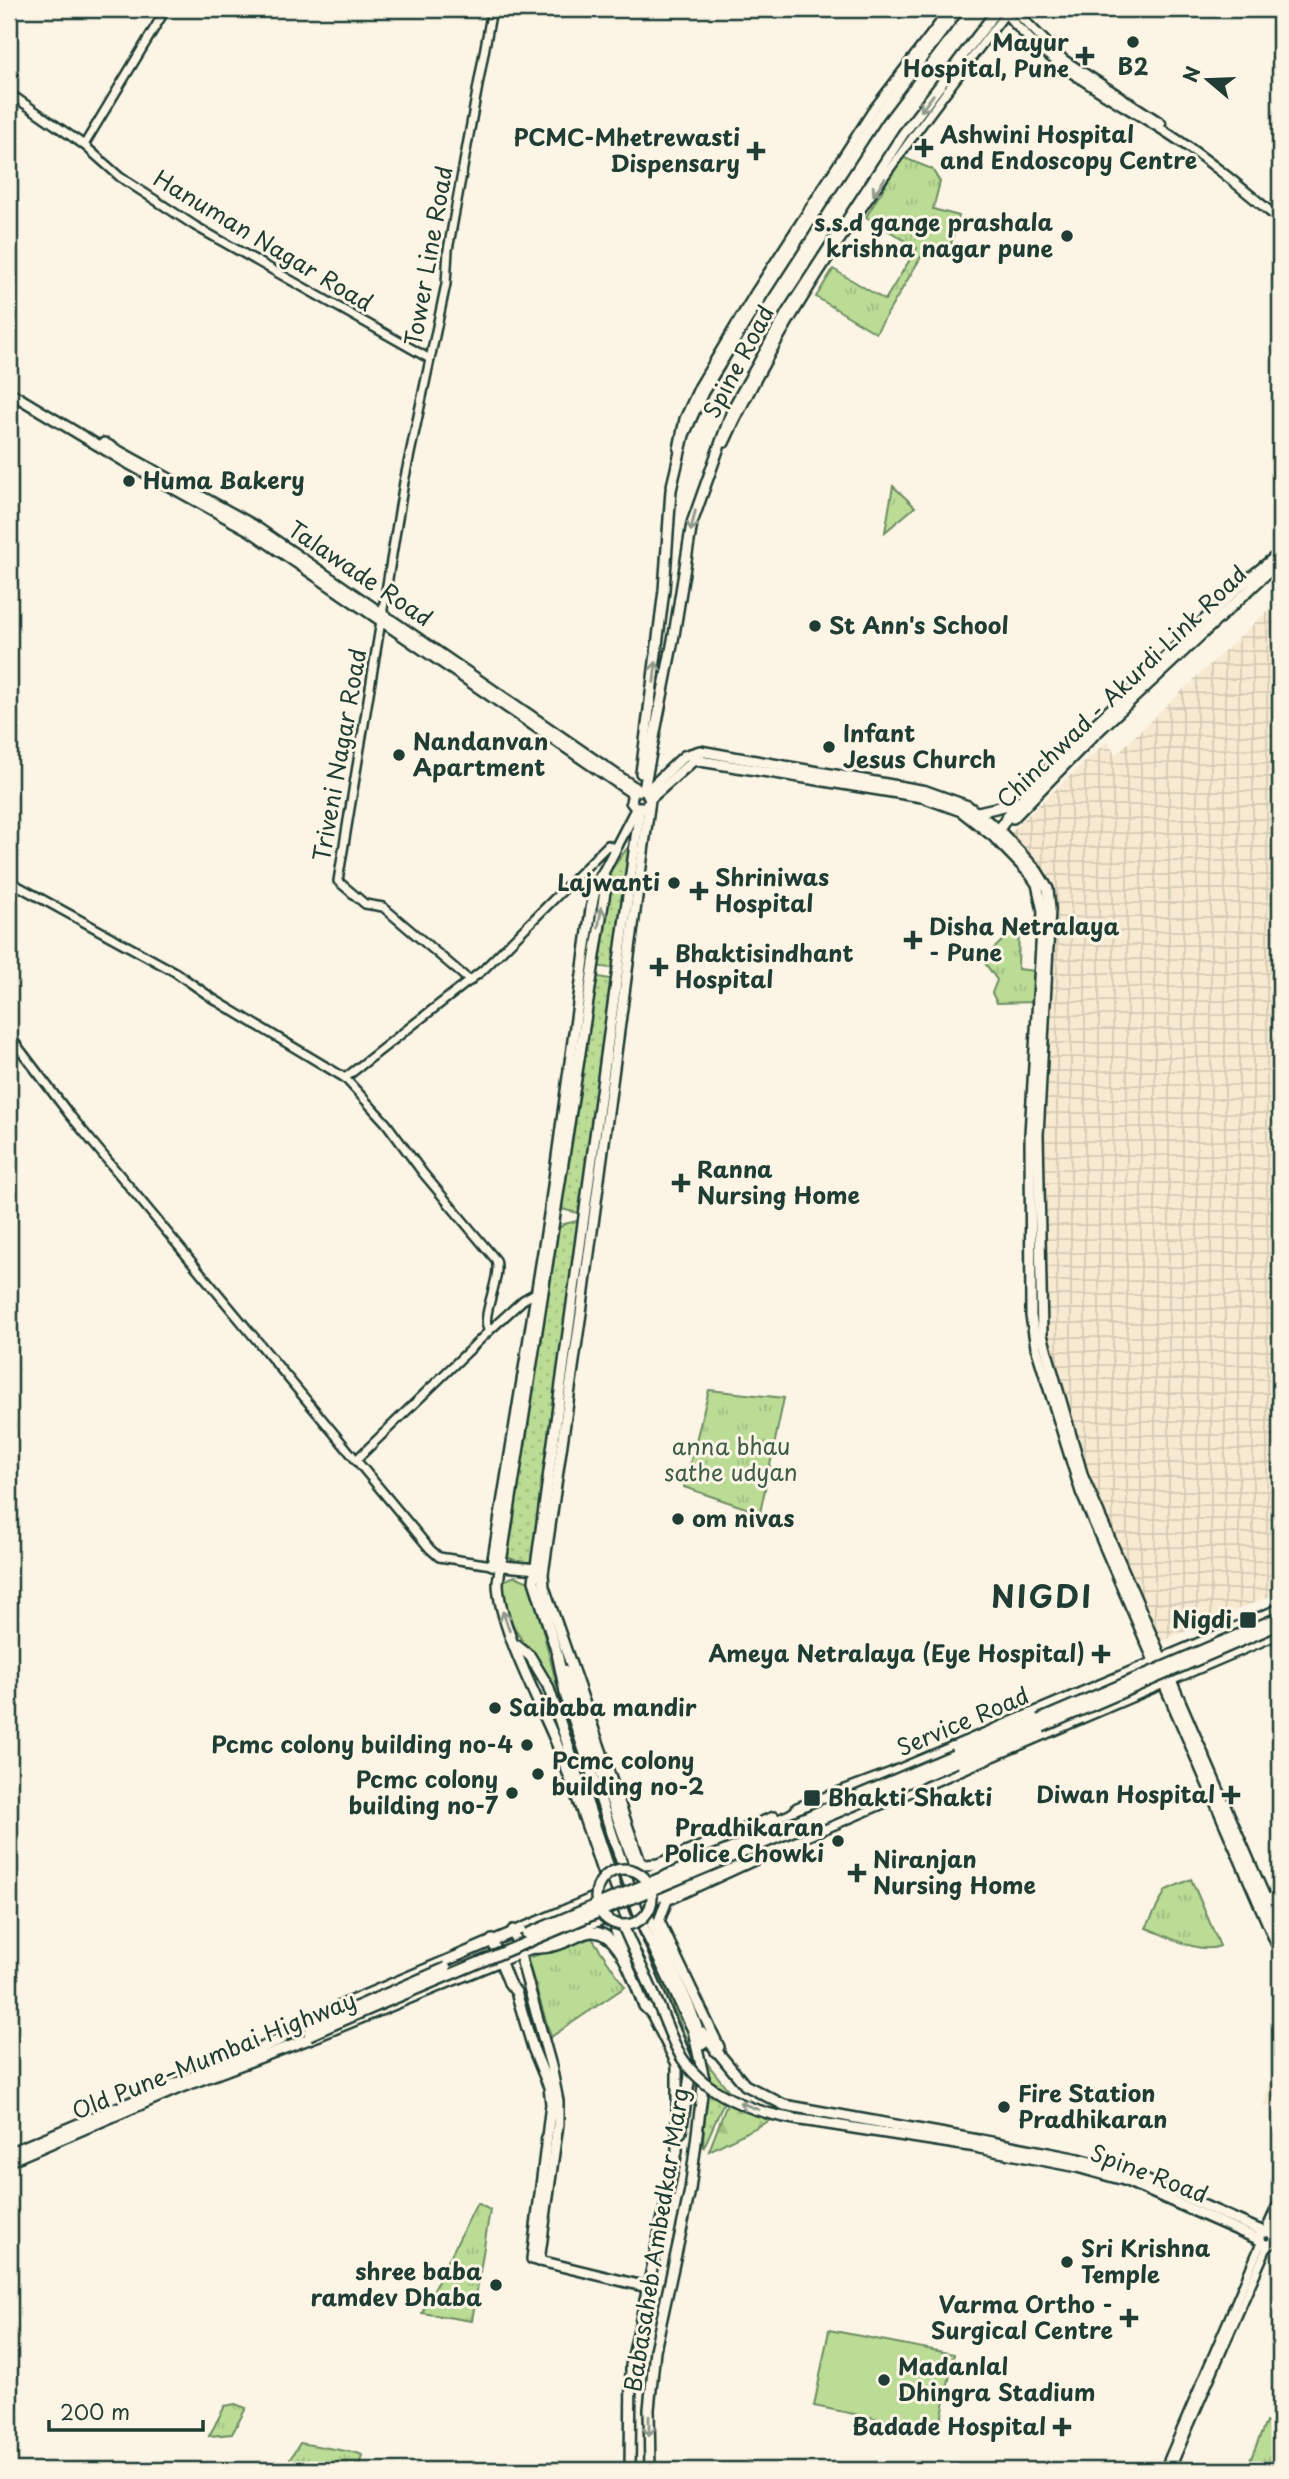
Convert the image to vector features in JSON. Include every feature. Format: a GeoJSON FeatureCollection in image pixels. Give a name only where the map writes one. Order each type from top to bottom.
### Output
{"type":"FeatureCollection","features":[{"type":"Feature","properties":{"kind":"main road","name":"Spine Road"},"geometry":{"type":"LineString","coordinates":[[539,1570],[582,1313],[647,759],[671,490],[678,454],[704,391],[761,297],[878,116],[959,9]]}},
{"type":"Feature","properties":{"kind":"main road","name":"Spine Road"},"geometry":{"type":"LineString","coordinates":[[647,759],[674,635],[692,523],[733,408],[788,311],[903,134],[1005,10]]}},
{"type":"Feature","properties":{"kind":"main road"},"geometry":{"type":"LineString","coordinates":[[1005,10],[1064,60],[1199,149],[1280,213]]}},
{"type":"Feature","properties":{"kind":"main road"},"geometry":{"type":"LineString","coordinates":[[1005,10],[1060,66],[1185,145],[1280,220]]}},
{"type":"Feature","properties":{"kind":"main road","name":"Talawade Road"},"geometry":{"type":"LineString","coordinates":[[9,392],[248,526],[643,793]]}},
{"type":"Feature","properties":{"kind":"main road","name":"Chinchwad - Akurdi Link Road"},"geometry":{"type":"LineString","coordinates":[[998,832],[1018,802],[1071,747],[1240,586],[1280,553]]}},
{"type":"Feature","properties":{"kind":"main road","name":"Chinchwad - Akurdi Link Road"},"geometry":{"type":"LineString","coordinates":[[998,832],[1092,737],[1280,561]]}},
{"type":"Feature","properties":{"kind":"main road"},"geometry":{"type":"LineString","coordinates":[[811,1834],[796,1837],[652,1900],[647,1913],[632,1924],[619,1925],[605,1918],[596,1897],[604,1877],[582,1810],[515,1644],[498,1593],[497,1565],[597,881],[633,819],[643,793],[684,755],[709,751],[926,791],[978,812],[1037,871],[1048,889],[1048,960],[1038,1135],[1042,1335],[1081,1471],[1157,1662],[1262,1900],[1280,1952]]}},
{"type":"Feature","properties":{"kind":"main road"},"geometry":{"type":"LineString","coordinates":[[638,808],[631,802],[643,793],[689,763],[708,761],[922,797],[961,811],[998,832]]}},
{"type":"Feature","properties":{"kind":"main road"},"geometry":{"type":"LineString","coordinates":[[978,812],[1018,802]]}},
{"type":"Feature","properties":{"kind":"main road"},"geometry":{"type":"LineString","coordinates":[[638,808],[585,1228],[535,1589],[640,1875],[652,1900]]}},
{"type":"Feature","properties":{"kind":"main road"},"geometry":{"type":"LineString","coordinates":[[497,1565],[547,1277],[591,968],[606,884],[603,873]]}},
{"type":"Feature","properties":{"kind":"main road"},"geometry":{"type":"LineString","coordinates":[[497,1565],[539,1570]]}},
{"type":"Feature","properties":{"kind":"main road","name":"Service Road"},"geometry":{"type":"LineString","coordinates":[[539,1570],[635,1851],[640,1862],[645,1865],[658,1864],[803,1805],[956,1758],[1157,1662],[1280,1609]]}},
{"type":"Feature","properties":{"kind":"main road"},"geometry":{"type":"LineString","coordinates":[[1041,1723],[1280,1617]]}},
{"type":"Feature","properties":{"kind":"main road"},"geometry":{"type":"LineString","coordinates":[[277,2045],[482,1958],[668,1884],[956,1758],[1280,1623]]}},
{"type":"Feature","properties":{"kind":"main road"},"geometry":{"type":"LineString","coordinates":[[956,1758],[1166,1682],[1280,1633]]}},
{"type":"Feature","properties":{"kind":"main road"},"geometry":{"type":"LineString","coordinates":[[515,1644],[534,1662],[548,1686],[623,1909],[687,2057],[690,2076],[677,2151]]}},
{"type":"Feature","properties":{"kind":"main road"},"geometry":{"type":"LineString","coordinates":[[558,1653],[566,1697],[643,1926],[693,2030],[704,2079]]}},
{"type":"Feature","properties":{"kind":"main road"},"geometry":{"type":"LineString","coordinates":[[718,2049],[659,1921],[667,1900],[811,1834],[956,1758],[984,1747]]}},
{"type":"Feature","properties":{"kind":"main road"},"geometry":{"type":"LineString","coordinates":[[604,1877],[620,1870],[640,1875],[790,1815],[803,1805]]}},
{"type":"Feature","properties":{"kind":"main road"},"geometry":{"type":"LineString","coordinates":[[277,2045],[297,2026],[513,1930],[596,1897]]}},
{"type":"Feature","properties":{"kind":"main road"},"geometry":{"type":"LineString","coordinates":[[1262,1900],[1280,1932]]}},
{"type":"Feature","properties":{"kind":"main road"},"geometry":{"type":"LineString","coordinates":[[647,1913],[699,2030],[752,2091],[795,2109],[978,2144]]}},
{"type":"Feature","properties":{"kind":"main road"},"geometry":{"type":"LineString","coordinates":[[527,1950],[605,1918]]}},
{"type":"Feature","properties":{"kind":"main road"},"geometry":{"type":"LineString","coordinates":[[619,1925],[616,1931],[653,2015]]}},
{"type":"Feature","properties":{"kind":"main road"},"geometry":{"type":"LineString","coordinates":[[619,1925],[673,2040],[692,2070],[719,2092],[751,2108],[790,2119],[1079,2159],[1127,2172],[1268,2239],[1280,2249]]}},
{"type":"Feature","properties":{"kind":"main road"},"geometry":{"type":"LineString","coordinates":[[513,1930],[527,1950],[530,1995],[551,2066],[558,2101],[556,2138],[536,2260]]}},
{"type":"Feature","properties":{"kind":"main road"},"geometry":{"type":"LineString","coordinates":[[527,1950],[546,1950],[591,1932],[604,1935],[617,1947],[644,2006],[653,2015]]}},
{"type":"Feature","properties":{"kind":"main road"},"geometry":{"type":"LineString","coordinates":[[492,1940],[518,1998],[549,2087],[551,2104],[536,2260]]}},
{"type":"Feature","properties":{"kind":"main road","name":"Old Pune–Mumbai Highway"},"geometry":{"type":"LineString","coordinates":[[9,2153],[277,2045],[317,2036],[527,1950]]}},
{"type":"Feature","properties":{"kind":"main road"},"geometry":{"type":"LineString","coordinates":[[477,1969],[492,1969],[509,1983]]}},
{"type":"Feature","properties":{"kind":"main road"},"geometry":{"type":"LineString","coordinates":[[518,1998],[530,1995]]}},
{"type":"Feature","properties":{"kind":"main road","name":"Babasaheb Ambedkar Marg"},"geometry":{"type":"LineString","coordinates":[[630,2470],[629,2383],[677,2151],[677,2064],[653,2015]]}},
{"type":"Feature","properties":{"kind":"main road","name":"Babasaheb Ambedkar Marg"},"geometry":{"type":"LineString","coordinates":[[650,2470],[649,2409],[654,2350],[690,2190],[704,2079],[706,2059],[699,2030]]}},
{"type":"Feature","properties":{"kind":"main road","name":"Old Pune–Mumbai Highway"},"geometry":{"type":"LineString","coordinates":[[9,2161],[277,2045]]}},
{"type":"Feature","properties":{"kind":"main road"},"geometry":{"type":"LineString","coordinates":[[1268,2239],[1280,2201]]}},
{"type":"Feature","properties":{"kind":"main road"},"geometry":{"type":"LineString","coordinates":[[1268,2239],[1280,2221]]}},
{"type":"Feature","properties":{"kind":"main road"},"geometry":{"type":"LineString","coordinates":[[536,2260],[647,2287]]}},
{"type":"Feature","properties":{"kind":"street"},"geometry":{"type":"LineString","coordinates":[[84,145],[166,9]]}},
{"type":"Feature","properties":{"kind":"street","name":"Tower Line Road"},"geometry":{"type":"LineString","coordinates":[[401,510],[446,284],[449,250],[492,9]]}},
{"type":"Feature","properties":{"kind":"street","name":"Spine Road"},"geometry":{"type":"LineString","coordinates":[[678,454],[678,436],[692,401],[754,294],[872,111],[950,9]]}},
{"type":"Feature","properties":{"kind":"street","name":"Spine Road"},"geometry":{"type":"LineString","coordinates":[[714,456],[720,453],[747,393],[794,314],[911,140],[1005,10]]}},
{"type":"Feature","properties":{"kind":"street","name":"Hanuman Nagar Road"},"geometry":{"type":"LineString","coordinates":[[9,93],[84,145],[120,177],[195,226],[430,359]]}},
{"type":"Feature","properties":{"kind":"street","name":"Triveni Nagar Road"},"geometry":{"type":"LineString","coordinates":[[401,510],[338,881],[365,904],[383,907],[470,981]]}},
{"type":"Feature","properties":{"kind":"street"},"geometry":{"type":"LineString","coordinates":[[345,1078],[430,1009],[470,981],[607,845],[614,849]]}},
{"type":"Feature","properties":{"kind":"street"},"geometry":{"type":"LineString","coordinates":[[9,881],[175,972],[215,1000],[345,1078],[386,1123],[496,1260],[494,1292],[486,1322],[489,1331]]}},
{"type":"Feature","properties":{"kind":"street"},"geometry":{"type":"LineString","coordinates":[[9,1035],[172,1238],[435,1554],[447,1559],[497,1565]]}},
{"type":"Feature","properties":{"kind":"street"},"geometry":{"type":"LineString","coordinates":[[356,1460],[489,1331],[523,1300],[537,1292]]}},
{"type":"Feature","properties":{"kind":"street"},"geometry":{"type":"LineString","coordinates":[[1262,1900],[1280,1894]]}},
{"type":"Feature","properties":{"kind":"street"},"geometry":{"type":"LineString","coordinates":[[1164,2470],[1268,2239]]}},
{"type":"Feature","properties":{"kind":"street"},"geometry":{"type":"LineString","coordinates":[[1170,2470],[1268,2239]]}},
{"type":"Feature","properties":{"kind":"shaded area"},"geometry":{"type":"Polygon","coordinates":[[[1280,599],[1280,1592],[1160,1642],[1078,1452],[1046,1327],[1044,1149],[1052,902],[1005,837],[1108,740],[1115,755],[1190,683],[1198,693],[1191,682],[1280,599]]]}},
{"type":"Feature","properties":{"kind":"shaded area"},"geometry":{"type":"Polygon","coordinates":[[[1280,2060],[1280,2104],[1263,2107],[1272,2075],[1272,2061],[1280,2060]]]}},
{"type":"Feature","properties":{"kind":"green space"},"geometry":{"type":"Polygon","coordinates":[[[902,157],[932,169],[940,182],[933,209],[959,216],[947,258],[924,252],[876,333],[816,297],[833,269],[885,300],[917,248],[866,217],[902,157]]]}},
{"type":"Feature","properties":{"kind":"green space"},"geometry":{"type":"Polygon","coordinates":[[[893,486],[915,507],[885,532],[893,486]]]}},
{"type":"Feature","properties":{"kind":"green space"},"geometry":{"type":"Polygon","coordinates":[[[635,838],[617,969],[594,966],[608,874],[635,838]]]}},
{"type":"Feature","properties":{"kind":"green space"},"geometry":{"type":"Polygon","coordinates":[[[1019,925],[1018,969],[1035,971],[1033,1002],[997,1003],[992,993],[997,980],[985,963],[989,953],[1019,925]]]}},
{"type":"Feature","properties":{"kind":"green space"},"geometry":{"type":"Polygon","coordinates":[[[594,976],[615,980],[585,1206],[578,1213],[561,1209],[594,976]]]}},
{"type":"Feature","properties":{"kind":"green space"},"geometry":{"type":"Polygon","coordinates":[[[577,1221],[583,1223],[533,1562],[522,1563],[507,1557],[508,1546],[556,1231],[564,1224],[577,1221]]]}},
{"type":"Feature","properties":{"kind":"green space","name":"anna bhau sathe udyan"},"geometry":{"type":"Polygon","coordinates":[[[709,1390],[784,1398],[760,1513],[684,1487],[709,1390]]]}},
{"type":"Feature","properties":{"kind":"green space"},"geometry":{"type":"Polygon","coordinates":[[[515,1576],[531,1583],[557,1686],[591,1778],[625,1887],[697,2065],[685,2052],[628,1916],[536,1662],[508,1614],[501,1582],[515,1576]]]}},
{"type":"Feature","properties":{"kind":"green space"},"geometry":{"type":"Polygon","coordinates":[[[1191,1879],[1220,1946],[1193,1946],[1146,1928],[1166,1890],[1191,1879]]]}},
{"type":"Feature","properties":{"kind":"green space"},"geometry":{"type":"Polygon","coordinates":[[[592,1938],[625,1987],[551,2037],[527,1958],[592,1938]]]}},
{"type":"Feature","properties":{"kind":"green space"},"geometry":{"type":"Polygon","coordinates":[[[707,2063],[729,2091],[704,2147],[703,2146],[707,2063]]]}},
{"type":"Feature","properties":{"kind":"green space"},"geometry":{"type":"Polygon","coordinates":[[[728,2101],[775,2118],[709,2151],[728,2101]]]}},
{"type":"Feature","properties":{"kind":"green space"},"geometry":{"type":"Polygon","coordinates":[[[477,2203],[490,2210],[472,2321],[422,2313],[477,2203]]]}},
{"type":"Feature","properties":{"kind":"green space","name":"Madanlal Dhingra Stadium"},"geometry":{"type":"Polygon","coordinates":[[[829,2330],[954,2354],[939,2431],[814,2406],[829,2330]]]}},
{"type":"Feature","properties":{"kind":"green space"},"geometry":{"type":"Polygon","coordinates":[[[235,2404],[246,2408],[232,2434],[209,2436],[225,2406],[235,2404]]]}},
{"type":"Feature","properties":{"kind":"green space"},"geometry":{"type":"Polygon","coordinates":[[[1266,2422],[1280,2428],[1280,2470],[1268,2470],[1249,2463],[1266,2422]]]}},
{"type":"Feature","properties":{"kind":"green space"},"geometry":{"type":"Polygon","coordinates":[[[300,2443],[362,2455],[358,2470],[283,2470],[300,2443]]]}},
{"type":"Feature","properties":{"kind":"place","name":"B2"},"geometry":{"type":"Point","coordinates":[1133,42]}},
{"type":"Feature","properties":{"kind":"place","name":"Mayur Hospital, Pune"},"geometry":{"type":"Point","coordinates":[1085,56]}},
{"type":"Feature","properties":{"kind":"place","name":"Ashwini Hospital and Endoscopy Centre"},"geometry":{"type":"Point","coordinates":[924,148]}},
{"type":"Feature","properties":{"kind":"place","name":"PCMC-Mhetrewasti Dispensary"},"geometry":{"type":"Point","coordinates":[756,151]}},
{"type":"Feature","properties":{"kind":"place","name":"s.s.d gange prashala krishna nagar pune"},"geometry":{"type":"Point","coordinates":[1067,236]}},
{"type":"Feature","properties":{"kind":"place","name":"Huma Bakery"},"geometry":{"type":"Point","coordinates":[129,481]}},
{"type":"Feature","properties":{"kind":"place","name":"St Ann's School"},"geometry":{"type":"Point","coordinates":[815,626]}},
{"type":"Feature","properties":{"kind":"place","name":"Infant Jesus Church"},"geometry":{"type":"Point","coordinates":[829,747]}},
{"type":"Feature","properties":{"kind":"place","name":"Nandanvan Apartment"},"geometry":{"type":"Point","coordinates":[399,755]}},
{"type":"Feature","properties":{"kind":"place","name":"Lajwanti"},"geometry":{"type":"Point","coordinates":[674,883]}},
{"type":"Feature","properties":{"kind":"place","name":"Shriniwas Hospital"},"geometry":{"type":"Point","coordinates":[699,891]}},
{"type":"Feature","properties":{"kind":"place","name":"Disha Netralaya - Pune"},"geometry":{"type":"Point","coordinates":[913,940]}},
{"type":"Feature","properties":{"kind":"place","name":"Bhaktisindhant Hospital"},"geometry":{"type":"Point","coordinates":[659,967]}},
{"type":"Feature","properties":{"kind":"place","name":"Ranna Nursing Home"},"geometry":{"type":"Point","coordinates":[681,1183]}},
{"type":"Feature","properties":{"kind":"place","name":"om nivas"},"geometry":{"type":"Point","coordinates":[678,1519]}},
{"type":"Feature","properties":{"kind":"place","name":"Nigdi"},"geometry":{"type":"Point","coordinates":[1248,1620]}},
{"type":"Feature","properties":{"kind":"place","name":"Ameya Netralaya (Eye Hospital)"},"geometry":{"type":"Point","coordinates":[1101,1654]}},
{"type":"Feature","properties":{"kind":"place","name":"Saibaba mandir"},"geometry":{"type":"Point","coordinates":[495,1708]}},
{"type":"Feature","properties":{"kind":"place","name":"Pcmc colony building no-4"},"geometry":{"type":"Point","coordinates":[527,1745]}},
{"type":"Feature","properties":{"kind":"place","name":"Pcmc colony building no-2"},"geometry":{"type":"Point","coordinates":[538,1774]}},
{"type":"Feature","properties":{"kind":"place","name":"Pcmc colony building no-7"},"geometry":{"type":"Point","coordinates":[512,1793]}},
{"type":"Feature","properties":{"kind":"place","name":"Diwan Hospital"},"geometry":{"type":"Point","coordinates":[1231,1795]}},
{"type":"Feature","properties":{"kind":"place","name":"Bhakti Shakti"},"geometry":{"type":"Point","coordinates":[812,1798]}},
{"type":"Feature","properties":{"kind":"place","name":"Pradhikaran Police Chowki"},"geometry":{"type":"Point","coordinates":[838,1841]}},
{"type":"Feature","properties":{"kind":"place","name":"Niranjan Nursing Home"},"geometry":{"type":"Point","coordinates":[857,1873]}},
{"type":"Feature","properties":{"kind":"place","name":"Fire Station Pradhikaran"},"geometry":{"type":"Point","coordinates":[1004,2107]}},
{"type":"Feature","properties":{"kind":"place","name":"Sri Krishna Temple"},"geometry":{"type":"Point","coordinates":[1067,2262]}},
{"type":"Feature","properties":{"kind":"place","name":"shree baba ramdev Dhaba"},"geometry":{"type":"Point","coordinates":[496,2285]}},
{"type":"Feature","properties":{"kind":"place","name":"Varma Ortho - Surgical Centre"},"geometry":{"type":"Point","coordinates":[1129,2318]}},
{"type":"Feature","properties":{"kind":"place","name":"Madanlal Dhingra Stadium"},"geometry":{"type":"Point","coordinates":[884,2380]}},
{"type":"Feature","properties":{"kind":"place","name":"Badade Hospital"},"geometry":{"type":"Point","coordinates":[1062,2427]}},
{"type":"Feature","properties":{"kind":"district","name":"NIGDI"},"geometry":{"type":"Point","coordinates":[1042,1598]}}]}
